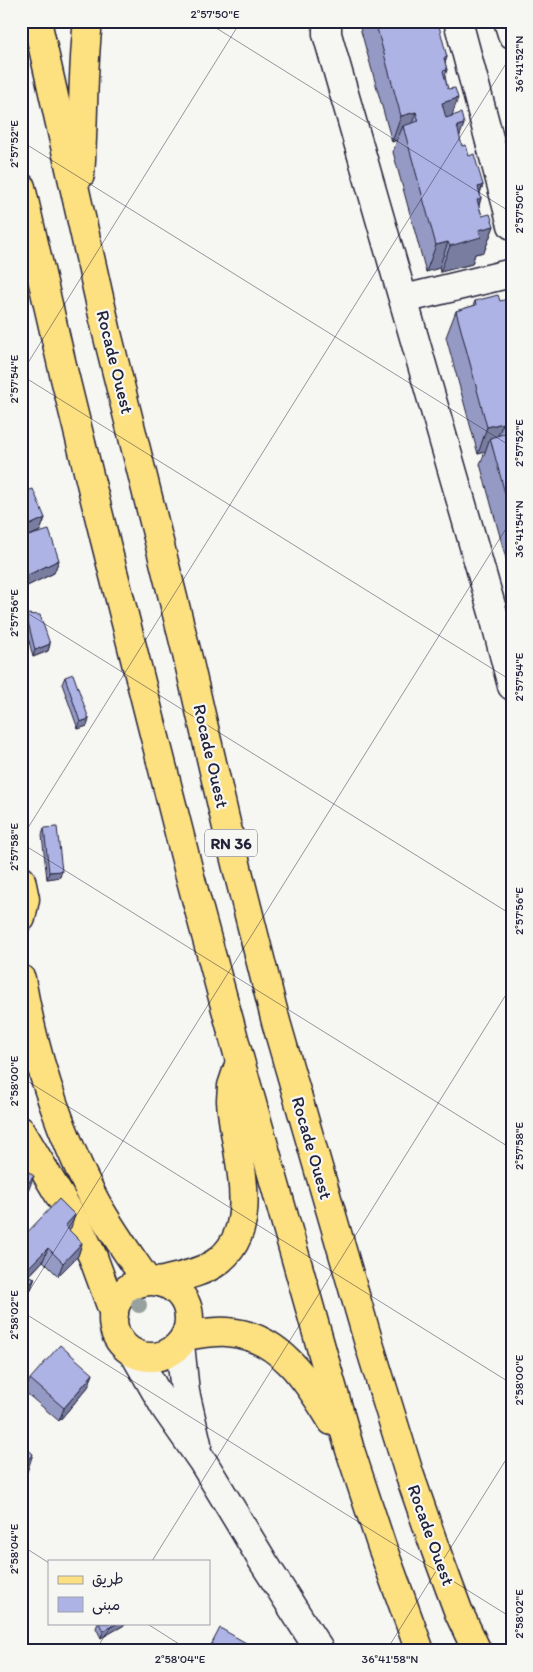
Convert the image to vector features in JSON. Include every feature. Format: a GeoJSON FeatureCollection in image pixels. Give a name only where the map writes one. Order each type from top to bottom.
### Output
{"type":"FeatureCollection","features":[{"type":"Feature","properties":{"kind":"main road","name":"Rocade Ouest"},"geometry":{"type":"LineString","coordinates":[[38,21],[107,333],[276,1022],[370,1347],[409,1473],[459,1613],[477,1651]]}},
{"type":"Feature","properties":{"kind":"main road"},"geometry":{"type":"LineString","coordinates":[[78,204],[83,130],[85,46],[88,21]]}},
{"type":"Feature","properties":{"kind":"main road"},"geometry":{"type":"LineString","coordinates":[[21,187],[64,374],[191,880],[240,1061],[350,1450],[382,1547],[420,1651]]}},
{"type":"Feature","properties":{"kind":"main road"},"geometry":{"type":"LineString","coordinates":[[21,880],[25,899],[21,918]]}},
{"type":"Feature","properties":{"kind":"main road"},"geometry":{"type":"LineString","coordinates":[[21,979],[27,1011],[45,1080],[63,1128],[93,1196],[153,1282],[171,1286],[180,1293],[186,1303],[189,1314],[189,1326],[183,1340],[173,1351],[154,1357],[144,1357],[134,1353],[118,1337],[114,1325],[117,1302],[135,1284],[153,1282],[199,1271],[215,1264],[228,1252],[238,1238],[243,1221],[244,1204],[231,1100],[232,1086],[240,1061]]}},
{"type":"Feature","properties":{"kind":"main road"},"geometry":{"type":"LineString","coordinates":[[21,1131],[80,1230],[93,1257],[114,1314]]}},
{"type":"Feature","properties":{"kind":"main road"},"geometry":{"type":"LineString","coordinates":[[183,1340],[209,1333],[228,1332],[256,1339],[282,1354],[315,1392],[350,1450]]}},
{"type":"Feature","properties":{"kind":"street"},"geometry":{"type":"LineString","coordinates":[[327,21],[330,44],[404,300],[503,614],[512,686]]}},
{"type":"Feature","properties":{"kind":"street"},"geometry":{"type":"LineString","coordinates":[[458,21],[512,225]]}},
{"type":"Feature","properties":{"kind":"street"},"geometry":{"type":"LineString","coordinates":[[508,21],[512,34]]}},
{"type":"Feature","properties":{"kind":"street"},"geometry":{"type":"LineString","coordinates":[[404,300],[512,273]]}},
{"type":"Feature","properties":{"kind":"street"},"geometry":{"type":"LineString","coordinates":[[183,1340],[182,1368],[189,1416],[203,1462]]}},
{"type":"Feature","properties":{"kind":"street"},"geometry":{"type":"LineString","coordinates":[[134,1353],[166,1410],[203,1462],[320,1651]]}},
{"type":"Feature","properties":{"kind":"building"},"geometry":{"type":"Polygon","coordinates":[[[375,21],[434,21],[435,27],[439,26],[447,57],[444,58],[447,70],[443,71],[448,89],[455,88],[458,98],[442,103],[446,118],[461,113],[464,124],[457,126],[462,146],[466,145],[469,156],[474,154],[483,185],[478,187],[481,198],[477,200],[482,216],[490,214],[494,226],[479,230],[481,237],[450,246],[448,242],[436,245],[403,126],[419,121],[416,112],[401,116],[375,21]]]}},
{"type":"Feature","properties":{"kind":"building"},"geometry":{"type":"Polygon","coordinates":[[[498,295],[500,301],[512,298],[512,309],[508,311],[512,324],[512,519],[490,438],[506,433],[503,423],[487,427],[456,311],[476,305],[475,301],[498,295]]]}},
{"type":"Feature","properties":{"kind":"building"},"geometry":{"type":"Polygon","coordinates":[[[33,489],[45,518],[21,529],[21,493],[33,489]]]}},
{"type":"Feature","properties":{"kind":"building"},"geometry":{"type":"Polygon","coordinates":[[[49,530],[59,560],[28,575],[21,558],[21,538],[49,530]]]}},
{"type":"Feature","properties":{"kind":"building"},"geometry":{"type":"Polygon","coordinates":[[[26,614],[40,615],[50,644],[35,650],[26,614]]]}},
{"type":"Feature","properties":{"kind":"building"},"geometry":{"type":"Polygon","coordinates":[[[73,674],[89,719],[80,722],[65,677],[73,674]]]}},
{"type":"Feature","properties":{"kind":"building"},"geometry":{"type":"Polygon","coordinates":[[[57,827],[62,871],[49,872],[44,828],[57,827]]]}},
{"type":"Feature","properties":{"kind":"building"},"geometry":{"type":"Polygon","coordinates":[[[21,1166],[34,1176],[21,1192],[21,1166]]]}},
{"type":"Feature","properties":{"kind":"building"},"geometry":{"type":"Polygon","coordinates":[[[59,1199],[75,1215],[65,1226],[82,1243],[63,1263],[48,1248],[29,1267],[21,1259],[21,1239],[59,1199]]]}},
{"type":"Feature","properties":{"kind":"building"},"geometry":{"type":"Polygon","coordinates":[[[21,1273],[35,1278],[21,1296],[21,1273]]]}},
{"type":"Feature","properties":{"kind":"building"},"geometry":{"type":"Polygon","coordinates":[[[60,1345],[93,1374],[64,1408],[30,1379],[60,1345]]]}},
{"type":"Feature","properties":{"kind":"building"},"geometry":{"type":"Polygon","coordinates":[[[21,1443],[33,1454],[21,1467],[21,1443]]]}},
{"type":"Feature","properties":{"kind":"building"},"geometry":{"type":"Polygon","coordinates":[[[100,1624],[116,1624],[103,1631],[100,1624]]]}},
{"type":"Feature","properties":{"kind":"building"},"geometry":{"type":"Polygon","coordinates":[[[220,1628],[260,1651],[208,1651],[220,1628]]]}}]}
